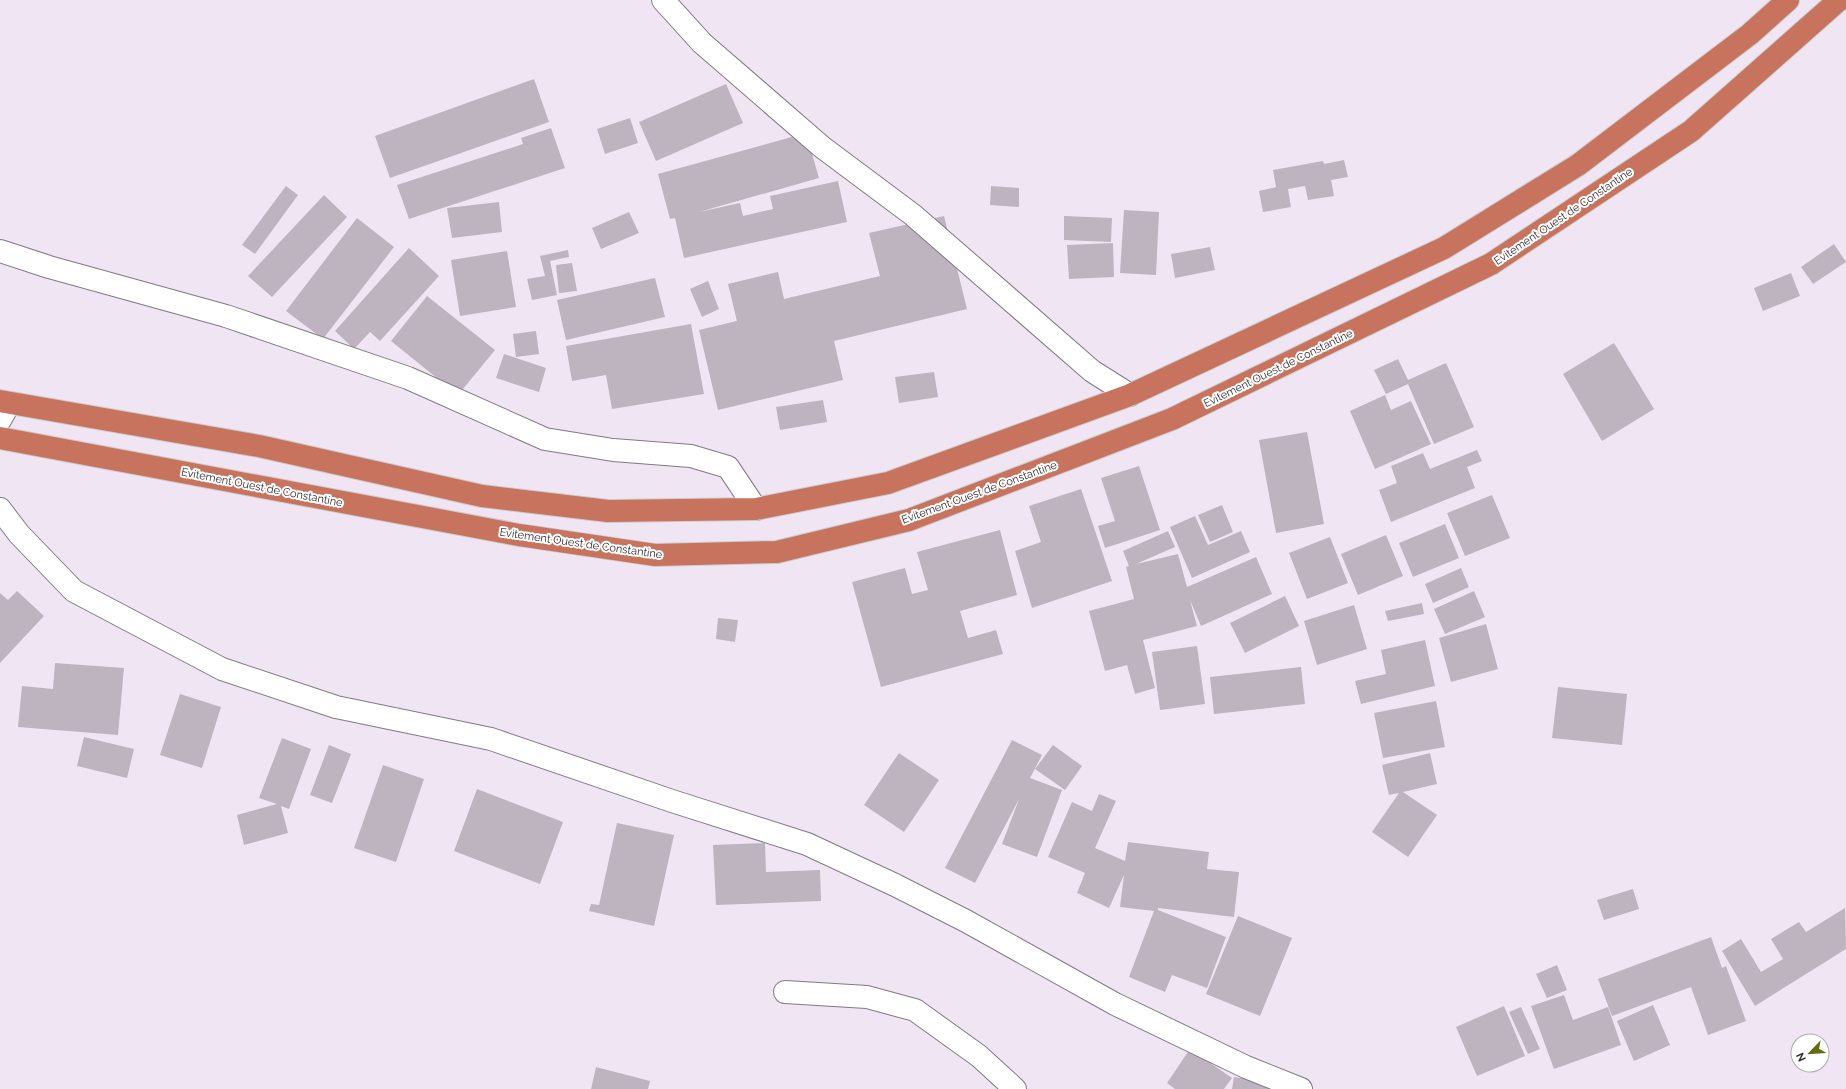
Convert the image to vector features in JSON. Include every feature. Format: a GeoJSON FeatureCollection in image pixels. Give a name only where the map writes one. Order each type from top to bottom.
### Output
{"type":"FeatureCollection","features":[{"type":"Feature","properties":{"kind":"highway"},"geometry":{"type":"LineString","coordinates":[[3,408],[259,446],[482,496],[608,510],[756,509],[888,483],[1130,395],[1444,248],[1578,165],[1750,34],[1788,0]]}},
{"type":"Feature","properties":{"kind":"highway","name":"Evitement Ouest de Constantine"},"geometry":{"type":"LineString","coordinates":[[0,438],[518,536],[655,555],[777,552],[909,520],[1172,419],[1491,264],[1691,131],[1839,0]]}},
{"type":"Feature","properties":{"kind":"street"},"geometry":{"type":"LineString","coordinates":[[663,0],[702,43],[822,147],[913,215],[1092,371],[1130,395]]}},
{"type":"Feature","properties":{"kind":"street"},"geometry":{"type":"LineString","coordinates":[[0,251],[49,268],[226,316],[401,375],[545,439],[613,450],[691,456],[728,467],[756,509]]}},
{"type":"Feature","properties":{"kind":"street"},"geometry":{"type":"LineString","coordinates":[[0,508],[19,534],[74,591],[222,669],[336,707],[491,738],[672,801],[807,844],[895,885],[966,921],[1115,1004],[1246,1067],[1301,1089]]}},
{"type":"Feature","properties":{"kind":"street"},"geometry":{"type":"LineString","coordinates":[[785,992],[868,996],[916,1010],[979,1056],[1015,1089]]}},
{"type":"Feature","properties":{"kind":"building"},"geometry":{"type":"Polygon","coordinates":[[[534,79],[549,122],[390,178],[375,136],[534,79]]]}},
{"type":"Feature","properties":{"kind":"building"},"geometry":{"type":"Polygon","coordinates":[[[726,84],[743,123],[656,161],[639,122],[726,84]]]}},
{"type":"Feature","properties":{"kind":"building"},"geometry":{"type":"Polygon","coordinates":[[[630,118],[638,143],[605,154],[597,129],[630,118]]]}},
{"type":"Feature","properties":{"kind":"building"},"geometry":{"type":"Polygon","coordinates":[[[551,128],[565,168],[409,219],[397,185],[523,144],[521,138],[551,128]]]}},
{"type":"Feature","properties":{"kind":"building"},"geometry":{"type":"Polygon","coordinates":[[[806,133],[819,178],[699,212],[740,203],[743,216],[773,209],[770,196],[838,181],[847,222],[684,258],[675,218],[670,219],[658,174],[806,133]]]}},
{"type":"Feature","properties":{"kind":"building"},"geometry":{"type":"Polygon","coordinates":[[[1344,160],[1348,177],[1331,180],[1334,196],[1308,200],[1305,186],[1288,189],[1291,207],[1263,212],[1259,191],[1276,187],[1273,170],[1323,161],[1324,164],[1344,160]]]}},
{"type":"Feature","properties":{"kind":"building"},"geometry":{"type":"Polygon","coordinates":[[[286,186],[298,195],[255,254],[242,245],[286,186]]]}},
{"type":"Feature","properties":{"kind":"building"},"geometry":{"type":"Polygon","coordinates":[[[991,186],[1019,188],[1019,207],[990,205],[991,186]]]}},
{"type":"Feature","properties":{"kind":"building"},"geometry":{"type":"Polygon","coordinates":[[[324,195],[347,217],[272,297],[248,276],[324,195]]]}},
{"type":"Feature","properties":{"kind":"building"},"geometry":{"type":"Polygon","coordinates":[[[499,202],[502,232],[452,238],[447,208],[499,202]]]}},
{"type":"Feature","properties":{"kind":"building"},"geometry":{"type":"Polygon","coordinates":[[[1124,210],[1159,212],[1156,275],[1120,273],[1124,210]]]}},
{"type":"Feature","properties":{"kind":"building"},"geometry":{"type":"Polygon","coordinates":[[[629,212],[639,233],[601,249],[592,228],[629,212]]]}},
{"type":"Feature","properties":{"kind":"building"},"geometry":{"type":"Polygon","coordinates":[[[944,216],[967,309],[834,341],[843,380],[718,410],[699,330],[737,321],[728,284],[778,272],[784,299],[880,276],[869,233],[944,216]]]}},
{"type":"Feature","properties":{"kind":"building"},"geometry":{"type":"Polygon","coordinates":[[[1064,216],[1112,218],[1111,242],[1064,240],[1064,216]]]}},
{"type":"Feature","properties":{"kind":"building"},"geometry":{"type":"Polygon","coordinates":[[[357,218],[394,247],[323,339],[286,311],[357,218]]]}},
{"type":"Feature","properties":{"kind":"building"},"geometry":{"type":"Polygon","coordinates":[[[1113,243],[1114,277],[1069,279],[1067,245],[1113,243]]]}},
{"type":"Feature","properties":{"kind":"building"},"geometry":{"type":"Polygon","coordinates":[[[1834,244],[1846,262],[1813,284],[1801,267],[1834,244]]]}},
{"type":"Feature","properties":{"kind":"building"},"geometry":{"type":"Polygon","coordinates":[[[1210,247],[1215,270],[1175,278],[1171,254],[1210,247]]]}},
{"type":"Feature","properties":{"kind":"building"},"geometry":{"type":"Polygon","coordinates":[[[409,248],[439,276],[380,341],[370,332],[354,349],[335,331],[409,248]]]}},
{"type":"Feature","properties":{"kind":"building"},"geometry":{"type":"Polygon","coordinates":[[[568,250],[569,257],[550,261],[557,295],[532,300],[527,279],[545,276],[540,256],[568,250]]]}},
{"type":"Feature","properties":{"kind":"building"},"geometry":{"type":"Polygon","coordinates":[[[507,251],[516,307],[460,316],[451,260],[507,251]]]}},
{"type":"Feature","properties":{"kind":"building"},"geometry":{"type":"Polygon","coordinates":[[[572,263],[577,291],[559,293],[556,265],[572,263]]]}},
{"type":"Feature","properties":{"kind":"building"},"geometry":{"type":"Polygon","coordinates":[[[1791,273],[1800,296],[1763,311],[1754,288],[1791,273]]]}},
{"type":"Feature","properties":{"kind":"building"},"geometry":{"type":"Polygon","coordinates":[[[655,278],[665,317],[566,340],[557,300],[655,278]]]}},
{"type":"Feature","properties":{"kind":"building"},"geometry":{"type":"Polygon","coordinates":[[[708,281],[719,309],[702,317],[690,289],[708,281]]]}},
{"type":"Feature","properties":{"kind":"building"},"geometry":{"type":"Polygon","coordinates":[[[427,296],[495,350],[458,395],[391,341],[427,296]]]}},
{"type":"Feature","properties":{"kind":"building"},"geometry":{"type":"Polygon","coordinates":[[[691,324],[704,394],[612,409],[606,375],[572,381],[566,346],[691,324]]]}},
{"type":"Feature","properties":{"kind":"building"},"geometry":{"type":"Polygon","coordinates":[[[536,331],[539,354],[516,357],[513,334],[536,331]]]}},
{"type":"Feature","properties":{"kind":"building"},"geometry":{"type":"Polygon","coordinates":[[[1614,343],[1654,409],[1602,441],[1563,374],[1614,343]]]}},
{"type":"Feature","properties":{"kind":"building"},"geometry":{"type":"Polygon","coordinates":[[[504,354],[546,368],[539,392],[496,378],[504,354]]]}},
{"type":"Feature","properties":{"kind":"building"},"geometry":{"type":"Polygon","coordinates":[[[1398,359],[1408,380],[1446,363],[1474,427],[1434,444],[1408,384],[1386,394],[1374,370],[1398,359]]]}},
{"type":"Feature","properties":{"kind":"building"},"geometry":{"type":"Polygon","coordinates":[[[934,372],[938,397],[899,403],[895,377],[934,372]]]}},
{"type":"Feature","properties":{"kind":"building"},"geometry":{"type":"Polygon","coordinates":[[[1385,395],[1391,410],[1411,401],[1431,444],[1375,469],[1350,411],[1385,395]]]}},
{"type":"Feature","properties":{"kind":"building"},"geometry":{"type":"Polygon","coordinates":[[[823,400],[827,422],[780,430],[776,407],[823,400]]]}},
{"type":"Feature","properties":{"kind":"building"},"geometry":{"type":"Polygon","coordinates":[[[1307,432],[1324,524],[1276,533],[1259,440],[1307,432]]]}},
{"type":"Feature","properties":{"kind":"building"},"geometry":{"type":"Polygon","coordinates":[[[1477,450],[1482,461],[1467,467],[1475,488],[1391,522],[1379,490],[1397,483],[1391,466],[1423,453],[1430,469],[1477,450]]]}},
{"type":"Feature","properties":{"kind":"building"},"geometry":{"type":"Polygon","coordinates":[[[1139,466],[1160,530],[1105,548],[1098,526],[1115,521],[1101,478],[1139,466]]]}},
{"type":"Feature","properties":{"kind":"building"},"geometry":{"type":"Polygon","coordinates":[[[1081,489],[1112,581],[1032,608],[1015,551],[1041,542],[1029,506],[1081,489]]]}},
{"type":"Feature","properties":{"kind":"building"},"geometry":{"type":"Polygon","coordinates":[[[1492,495],[1510,538],[1465,556],[1447,513],[1492,495]]]}},
{"type":"Feature","properties":{"kind":"building"},"geometry":{"type":"Polygon","coordinates":[[[1222,505],[1233,532],[1210,542],[1198,515],[1222,505]]]}},
{"type":"Feature","properties":{"kind":"building"},"geometry":{"type":"Polygon","coordinates":[[[1195,516],[1208,545],[1241,531],[1250,552],[1192,578],[1170,527],[1195,516]]]}},
{"type":"Feature","properties":{"kind":"building"},"geometry":{"type":"Polygon","coordinates":[[[1445,524],[1459,558],[1413,577],[1399,543],[1445,524]]]}},
{"type":"Feature","properties":{"kind":"building"},"geometry":{"type":"Polygon","coordinates":[[[1000,530],[1017,595],[960,611],[968,638],[996,630],[1003,654],[881,687],[852,582],[905,568],[912,594],[928,590],[917,552],[1000,530]]]}},
{"type":"Feature","properties":{"kind":"building"},"geometry":{"type":"Polygon","coordinates":[[[1168,531],[1175,547],[1136,564],[1178,554],[1187,587],[1256,557],[1272,594],[1201,626],[1190,600],[1197,626],[1143,640],[1155,688],[1135,694],[1127,665],[1105,671],[1089,611],[1134,599],[1126,567],[1129,566],[1123,551],[1168,531]]]}},
{"type":"Feature","properties":{"kind":"building"},"geometry":{"type":"Polygon","coordinates":[[[1386,535],[1403,576],[1358,595],[1341,554],[1386,535]]]}},
{"type":"Feature","properties":{"kind":"building"},"geometry":{"type":"Polygon","coordinates":[[[1330,537],[1348,583],[1307,599],[1289,553],[1330,537]]]}},
{"type":"Feature","properties":{"kind":"building"},"geometry":{"type":"Polygon","coordinates":[[[1461,568],[1469,587],[1433,603],[1425,584],[1461,568]]]}},
{"type":"Feature","properties":{"kind":"building"},"geometry":{"type":"Polygon","coordinates":[[[17,591],[44,616],[0,663],[0,593],[8,600],[17,591]]]}},
{"type":"Feature","properties":{"kind":"building"},"geometry":{"type":"Polygon","coordinates":[[[1474,591],[1485,617],[1445,634],[1434,609],[1474,591]]]}},
{"type":"Feature","properties":{"kind":"building"},"geometry":{"type":"Polygon","coordinates":[[[1285,596],[1299,626],[1245,653],[1230,623],[1285,596]]]}},
{"type":"Feature","properties":{"kind":"building"},"geometry":{"type":"Polygon","coordinates":[[[1422,603],[1424,614],[1388,621],[1385,611],[1422,603]]]}},
{"type":"Feature","properties":{"kind":"building"},"geometry":{"type":"Polygon","coordinates":[[[1354,605],[1367,649],[1317,665],[1304,621],[1354,605]]]}},
{"type":"Feature","properties":{"kind":"building"},"geometry":{"type":"Polygon","coordinates":[[[718,618],[738,620],[735,642],[716,639],[718,618]]]}},
{"type":"Feature","properties":{"kind":"building"},"geometry":{"type":"Polygon","coordinates":[[[1486,624],[1498,669],[1451,682],[1439,638],[1486,624]]]}},
{"type":"Feature","properties":{"kind":"building"},"geometry":{"type":"Polygon","coordinates":[[[1425,640],[1435,686],[1361,704],[1355,681],[1386,674],[1381,650],[1425,640]]]}},
{"type":"Feature","properties":{"kind":"building"},"geometry":{"type":"Polygon","coordinates":[[[1197,646],[1205,704],[1160,710],[1152,652],[1197,646]]]}},
{"type":"Feature","properties":{"kind":"building"},"geometry":{"type":"Polygon","coordinates":[[[55,663],[124,668],[118,735],[18,727],[22,686],[53,689],[55,663]]]}},
{"type":"Feature","properties":{"kind":"building"},"geometry":{"type":"Polygon","coordinates":[[[1301,667],[1305,704],[1214,714],[1210,677],[1301,667]]]}},
{"type":"Feature","properties":{"kind":"building"},"geometry":{"type":"Polygon","coordinates":[[[1558,687],[1627,694],[1622,745],[1552,738],[1558,687]]]}},
{"type":"Feature","properties":{"kind":"building"},"geometry":{"type":"Polygon","coordinates":[[[180,694],[221,707],[202,768],[160,755],[180,694]]]}},
{"type":"Feature","properties":{"kind":"building"},"geometry":{"type":"Polygon","coordinates":[[[1436,701],[1445,747],[1383,758],[1374,713],[1436,701]]]}},
{"type":"Feature","properties":{"kind":"building"},"geometry":{"type":"Polygon","coordinates":[[[84,737],[134,749],[127,778],[77,766],[84,737]]]}},
{"type":"Feature","properties":{"kind":"building"},"geometry":{"type":"Polygon","coordinates":[[[282,738],[311,749],[289,809],[281,806],[288,833],[244,845],[237,815],[277,804],[259,798],[282,738]]]}},
{"type":"Feature","properties":{"kind":"building"},"geometry":{"type":"Polygon","coordinates":[[[1012,740],[1042,755],[1030,778],[1062,790],[1037,857],[1002,844],[1019,799],[975,883],[945,868],[1012,740]]]}},
{"type":"Feature","properties":{"kind":"building"},"geometry":{"type":"Polygon","coordinates":[[[329,745],[351,754],[332,803],[310,795],[329,745]]]}},
{"type":"Feature","properties":{"kind":"building"},"geometry":{"type":"Polygon","coordinates":[[[1053,745],[1082,766],[1065,790],[1035,769],[1053,745]]]}},
{"type":"Feature","properties":{"kind":"building"},"geometry":{"type":"Polygon","coordinates":[[[899,753],[939,780],[904,832],[864,805],[899,753]]]}},
{"type":"Feature","properties":{"kind":"building"},"geometry":{"type":"Polygon","coordinates":[[[1430,753],[1437,784],[1403,792],[1437,815],[1408,857],[1372,832],[1399,793],[1389,795],[1382,765],[1430,753]]]}},
{"type":"Feature","properties":{"kind":"building"},"geometry":{"type":"Polygon","coordinates":[[[383,765],[424,779],[396,862],[354,848],[383,765]]]}},
{"type":"Feature","properties":{"kind":"building"},"geometry":{"type":"Polygon","coordinates":[[[477,789],[563,822],[540,884],[454,851],[477,789]]]}},
{"type":"Feature","properties":{"kind":"building"},"geometry":{"type":"Polygon","coordinates":[[[1099,794],[1116,801],[1095,848],[1125,861],[1128,842],[1209,852],[1207,869],[1239,872],[1234,917],[1158,908],[1158,910],[1226,937],[1207,988],[1172,975],[1165,992],[1129,977],[1154,911],[1120,907],[1124,875],[1109,908],[1077,893],[1085,873],[1048,857],[1072,802],[1092,811],[1099,794]]]}},
{"type":"Feature","properties":{"kind":"building"},"geometry":{"type":"Polygon","coordinates":[[[617,823],[674,835],[654,926],[589,911],[591,904],[599,905],[617,823]]]}},
{"type":"Feature","properties":{"kind":"building"},"geometry":{"type":"Polygon","coordinates":[[[765,843],[766,872],[820,870],[821,901],[716,905],[713,845],[765,843]]]}},
{"type":"Feature","properties":{"kind":"building"},"geometry":{"type":"Polygon","coordinates":[[[1633,889],[1639,909],[1604,920],[1597,900],[1633,889]]]}},
{"type":"Feature","properties":{"kind":"building"},"geometry":{"type":"Polygon","coordinates":[[[1845,908],[1846,949],[1755,1006],[1722,951],[1741,939],[1761,972],[1783,959],[1771,939],[1799,922],[1806,932],[1845,908]]]}},
{"type":"Feature","properties":{"kind":"building"},"geometry":{"type":"Polygon","coordinates":[[[1238,916],[1292,938],[1260,1016],[1206,994],[1238,916]]]}},
{"type":"Feature","properties":{"kind":"building"},"geometry":{"type":"Polygon","coordinates":[[[1711,937],[1722,968],[1726,966],[1746,1021],[1708,1035],[1691,987],[1612,1016],[1598,979],[1711,937]]]}},
{"type":"Feature","properties":{"kind":"building"},"geometry":{"type":"Polygon","coordinates":[[[1557,965],[1567,990],[1547,998],[1536,974],[1557,965]]]}},
{"type":"Feature","properties":{"kind":"building"},"geometry":{"type":"Polygon","coordinates":[[[1564,995],[1573,1020],[1608,1007],[1621,1045],[1554,1069],[1531,1006],[1564,995]]]}},
{"type":"Feature","properties":{"kind":"building"},"geometry":{"type":"Polygon","coordinates":[[[1653,1005],[1670,1045],[1634,1061],[1617,1021],[1653,1005]]]}},
{"type":"Feature","properties":{"kind":"building"},"geometry":{"type":"Polygon","coordinates":[[[1504,1006],[1525,1056],[1477,1076],[1456,1027],[1504,1006]]]}},
{"type":"Feature","properties":{"kind":"building"},"geometry":{"type":"Polygon","coordinates":[[[1521,1007],[1540,1049],[1528,1054],[1509,1012],[1521,1007]]]}},
{"type":"Feature","properties":{"kind":"building"},"geometry":{"type":"Polygon","coordinates":[[[1190,1049],[1232,1078],[1224,1089],[1175,1089],[1167,1083],[1190,1049]]]}},
{"type":"Feature","properties":{"kind":"building"},"geometry":{"type":"Polygon","coordinates":[[[596,1067],[650,1081],[648,1089],[591,1089],[596,1067]]]}},
{"type":"Feature","properties":{"kind":"building"},"geometry":{"type":"Polygon","coordinates":[[[1234,1077],[1287,1085],[1286,1089],[1232,1089],[1234,1077]]]}}]}
